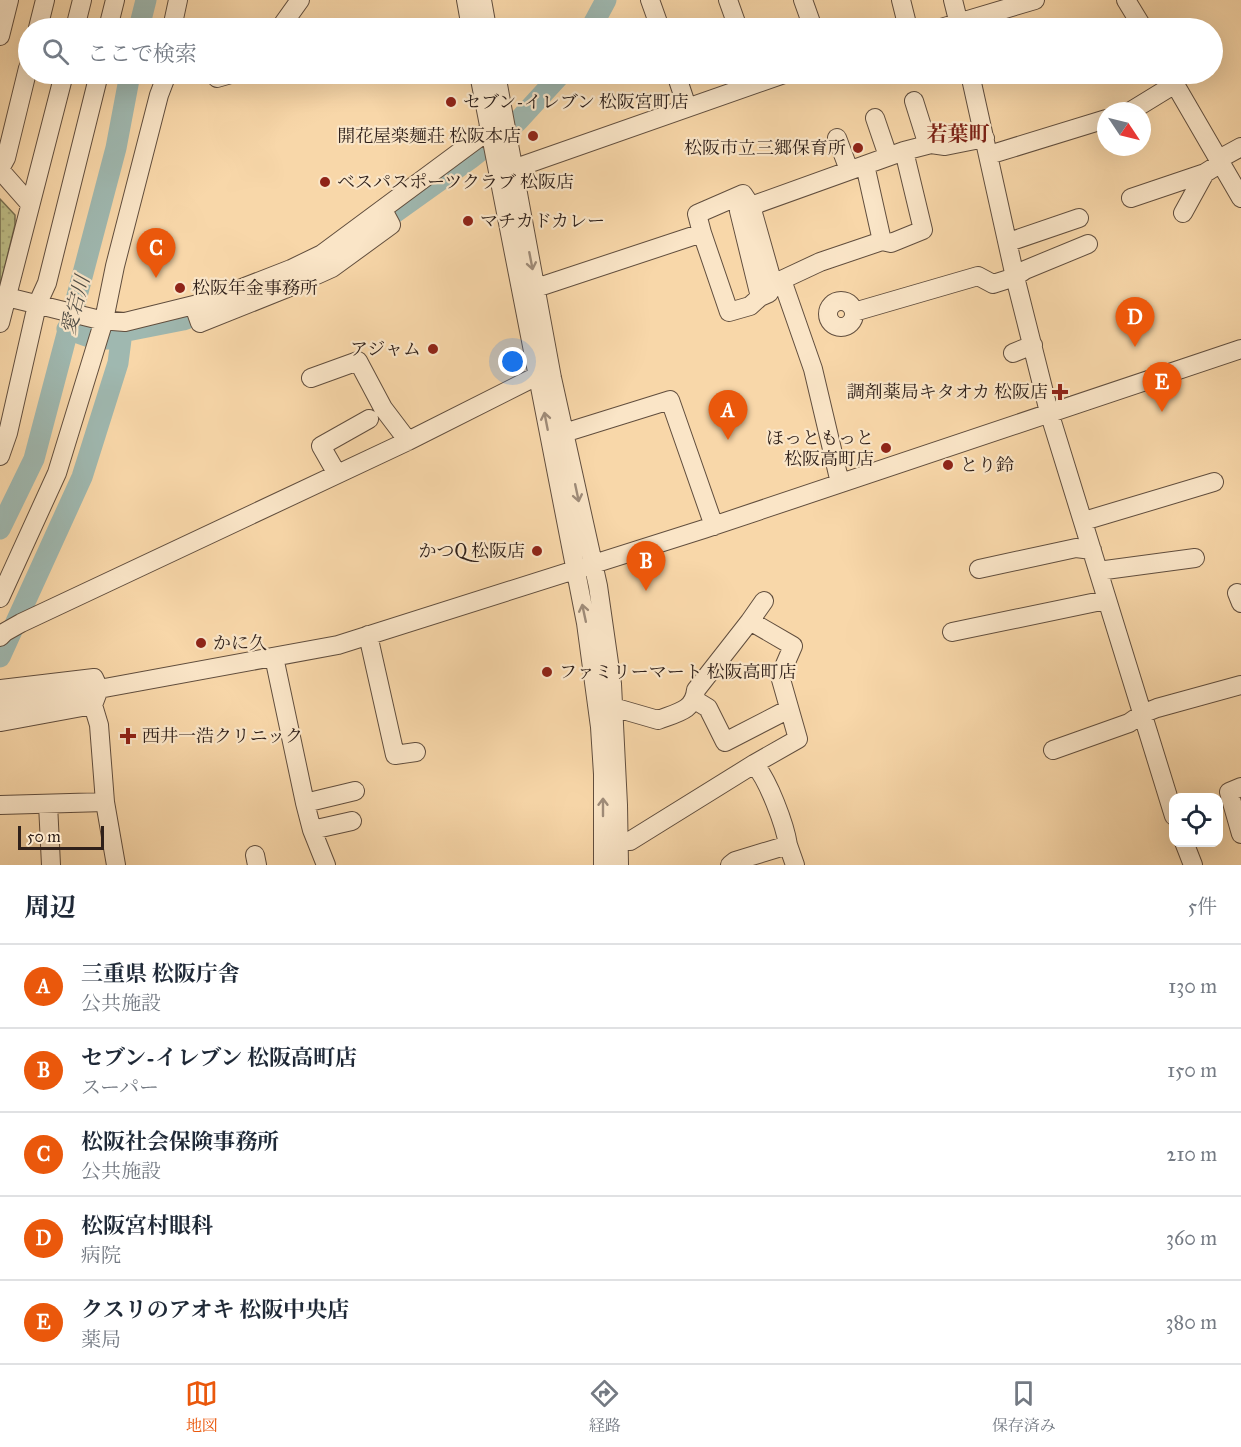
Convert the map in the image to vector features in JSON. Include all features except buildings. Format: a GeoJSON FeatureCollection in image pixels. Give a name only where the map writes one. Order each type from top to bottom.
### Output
{"type":"FeatureCollection","features":[{"type":"Feature","properties":{"kind":"street"},"geometry":{"type":"LineString","coordinates":[[0,36],[9,0]]}},
{"type":"Feature","properties":{"kind":"street"},"geometry":{"type":"LineString","coordinates":[[40,18],[45,0]]}},
{"type":"Feature","properties":{"kind":"street"},"geometry":{"type":"LineString","coordinates":[[78,18],[82,0]]}},
{"type":"Feature","properties":{"kind":"street"},"geometry":{"type":"LineString","coordinates":[[110,18],[115,0]]}},
{"type":"Feature","properties":{"kind":"street"},"geometry":{"type":"LineString","coordinates":[[174,18],[178,0]]}},
{"type":"Feature","properties":{"kind":"street"},"geometry":{"type":"LineString","coordinates":[[287,18],[300,0]]}},
{"type":"Feature","properties":{"kind":"street"},"geometry":{"type":"LineString","coordinates":[[466,0],[469,18]]}},
{"type":"Feature","properties":{"kind":"street"},"geometry":{"type":"LineString","coordinates":[[482,0],[485,18]]}},
{"type":"Feature","properties":{"kind":"street"},"geometry":{"type":"LineString","coordinates":[[650,0],[656,18]]}},
{"type":"Feature","properties":{"kind":"street"},"geometry":{"type":"LineString","coordinates":[[728,0],[734,18]]}},
{"type":"Feature","properties":{"kind":"street"},"geometry":{"type":"LineString","coordinates":[[803,0],[809,18]]}},
{"type":"Feature","properties":{"kind":"street"},"geometry":{"type":"LineString","coordinates":[[901,0],[906,18]]}},
{"type":"Feature","properties":{"kind":"street"},"geometry":{"type":"LineString","coordinates":[[953,0],[953,18]]}},
{"type":"Feature","properties":{"kind":"street"},"geometry":{"type":"LineString","coordinates":[[980,18],[1035,0]]}},
{"type":"Feature","properties":{"kind":"street"},"geometry":{"type":"LineString","coordinates":[[1126,0],[1137,18]]}},
{"type":"Feature","properties":{"kind":"street"},"geometry":{"type":"LineString","coordinates":[[24,84],[6,158],[0,170],[28,211]]}},
{"type":"Feature","properties":{"kind":"street"},"geometry":{"type":"LineString","coordinates":[[0,323],[61,84]]}},
{"type":"Feature","properties":{"kind":"street"},"geometry":{"type":"LineString","coordinates":[[0,456],[8,433],[37,305],[47,283],[97,84]]}},
{"type":"Feature","properties":{"kind":"street"},"geometry":{"type":"LineString","coordinates":[[0,598],[57,472],[102,323],[163,84]]}},
{"type":"Feature","properties":{"kind":"street"},"geometry":{"type":"LineString","coordinates":[[482,84],[498,133],[513,169],[587,543],[583,566],[600,597],[612,684],[619,865]]}},
{"type":"Feature","properties":{"kind":"street"},"geometry":{"type":"LineString","coordinates":[[496,84],[498,133],[537,376],[583,566],[586,623],[600,728],[603,774],[603,865]]}},
{"type":"Feature","properties":{"kind":"street"},"geometry":{"type":"LineString","coordinates":[[679,84],[687,107]]}},
{"type":"Feature","properties":{"kind":"street"},"geometry":{"type":"LineString","coordinates":[[513,169],[755,84]]}},
{"type":"Feature","properties":{"kind":"street"},"geometry":{"type":"LineString","coordinates":[[972,84],[1049,412],[1169,803]]}},
{"type":"Feature","properties":{"kind":"street"},"geometry":{"type":"LineString","coordinates":[[1143,102],[1166,84]]}},
{"type":"Feature","properties":{"kind":"street"},"geometry":{"type":"LineString","coordinates":[[1175,84],[1227,165],[1241,198]]}},
{"type":"Feature","properties":{"kind":"street"},"geometry":{"type":"LineString","coordinates":[[914,101],[925,136],[931,144]]}},
{"type":"Feature","properties":{"kind":"street"},"geometry":{"type":"LineString","coordinates":[[840,483],[813,369],[778,282],[751,206],[742,194],[697,214],[729,312],[750,306],[760,297],[770,293],[778,282],[820,262],[882,241],[891,243],[923,230],[896,153],[875,118]]}},
{"type":"Feature","properties":{"kind":"street"},"geometry":{"type":"LineString","coordinates":[[760,297],[739,211],[896,153],[931,144],[987,147],[1097,121]]}},
{"type":"Feature","properties":{"kind":"street"},"geometry":{"type":"LineString","coordinates":[[7,297],[102,323],[196,312],[243,298],[295,276],[322,254],[347,247],[386,215],[498,133]]}},
{"type":"Feature","properties":{"kind":"street"},"geometry":{"type":"LineString","coordinates":[[837,138],[857,167],[882,241]]}},
{"type":"Feature","properties":{"kind":"street"},"geometry":{"type":"LineString","coordinates":[[1131,198],[1227,165],[1241,147]]}},
{"type":"Feature","properties":{"kind":"street"},"geometry":{"type":"LineString","coordinates":[[1183,213],[1205,174]]}},
{"type":"Feature","properties":{"kind":"street"},"geometry":{"type":"LineString","coordinates":[[0,188],[28,211]]}},
{"type":"Feature","properties":{"kind":"street"},"geometry":{"type":"LineString","coordinates":[[1009,242],[1079,218]]}},
{"type":"Feature","properties":{"kind":"street"},"geometry":{"type":"LineString","coordinates":[[536,288],[702,233]]}},
{"type":"Feature","properties":{"kind":"street"},"geometry":{"type":"LineString","coordinates":[[854,312],[978,276],[993,284],[1016,277],[1025,270],[1088,244]]}},
{"type":"Feature","properties":{"kind":"street"},"geometry":{"type":"LineString","coordinates":[[1013,353],[1033,345]]}},
{"type":"Feature","properties":{"kind":"street"},"geometry":{"type":"LineString","coordinates":[[1,713],[96,697],[338,645],[714,526],[1241,349]]}},
{"type":"Feature","properties":{"kind":"street"},"geometry":{"type":"LineString","coordinates":[[311,378],[358,361],[383,408],[408,441]]}},
{"type":"Feature","properties":{"kind":"street"},"geometry":{"type":"LineString","coordinates":[[10,630],[408,441],[537,376]]}},
{"type":"Feature","properties":{"kind":"street"},"geometry":{"type":"LineString","coordinates":[[564,433],[670,400],[714,526]]}},
{"type":"Feature","properties":{"kind":"street"},"geometry":{"type":"LineString","coordinates":[[337,474],[321,446],[369,419]]}},
{"type":"Feature","properties":{"kind":"street"},"geometry":{"type":"LineString","coordinates":[[1084,521],[1214,482]]}},
{"type":"Feature","properties":{"kind":"street"},"geometry":{"type":"LineString","coordinates":[[979,569],[1076,548],[1092,550]]}},
{"type":"Feature","properties":{"kind":"street"},"geometry":{"type":"LineString","coordinates":[[1098,571],[1195,558]]}},
{"type":"Feature","properties":{"kind":"street"},"geometry":{"type":"LineString","coordinates":[[952,632],[1106,600]]}},
{"type":"Feature","properties":{"kind":"street"},"geometry":{"type":"LineString","coordinates":[[613,707],[658,720],[688,707],[695,700],[696,690],[764,601]]}},
{"type":"Feature","properties":{"kind":"street"},"geometry":{"type":"LineString","coordinates":[[618,840],[630,841],[798,739],[780,676],[793,646],[750,621]]}},
{"type":"Feature","properties":{"kind":"street"},"geometry":{"type":"LineString","coordinates":[[368,635],[395,755],[416,752]]}},
{"type":"Feature","properties":{"kind":"street"},"geometry":{"type":"LineString","coordinates":[[274,657],[312,830],[326,865]]}},
{"type":"Feature","properties":{"kind":"street"},"geometry":{"type":"LineString","coordinates":[[0,689],[94,678],[105,802],[116,865]]}},
{"type":"Feature","properties":{"kind":"street"},"geometry":{"type":"LineString","coordinates":[[1053,750],[1129,723],[1142,714],[1241,685]]}},
{"type":"Feature","properties":{"kind":"street"},"geometry":{"type":"LineString","coordinates":[[695,700],[708,708],[725,742],[789,709]]}},
{"type":"Feature","properties":{"kind":"street"},"geometry":{"type":"LineString","coordinates":[[754,764],[761,772],[786,833],[795,865]]}},
{"type":"Feature","properties":{"kind":"street"},"geometry":{"type":"LineString","coordinates":[[1241,787],[1229,792],[1226,814],[1241,834]]}},
{"type":"Feature","properties":{"kind":"street"},"geometry":{"type":"LineString","coordinates":[[306,803],[355,791]]}},
{"type":"Feature","properties":{"kind":"street"},"geometry":{"type":"LineString","coordinates":[[0,805],[105,802]]}},
{"type":"Feature","properties":{"kind":"street"},"geometry":{"type":"LineString","coordinates":[[48,804],[51,865]]}},
{"type":"Feature","properties":{"kind":"street"},"geometry":{"type":"LineString","coordinates":[[312,830],[352,821]]}},
{"type":"Feature","properties":{"kind":"street"},"geometry":{"type":"LineString","coordinates":[[729,865],[735,861],[788,845]]}},
{"type":"Feature","properties":{"kind":"street"},"geometry":{"type":"LineString","coordinates":[[1186,847],[1193,865]]}},
{"type":"Feature","properties":{"kind":"green space"},"geometry":{"type":"Polygon","coordinates":[[[0,199],[15,215],[15,225],[0,286],[0,199]]]}},
{"type":"Feature","properties":{"kind":"waterway","name":"愛宕川"},"geometry":{"type":"LineString","coordinates":[[142,18],[146,0]]}},
{"type":"Feature","properties":{"kind":"waterway"},"geometry":{"type":"LineString","coordinates":[[596,18],[606,0]]}},
{"type":"Feature","properties":{"kind":"waterway","name":"愛宕川"},"geometry":{"type":"LineString","coordinates":[[0,529],[34,459],[116,148],[128,84]]}},
{"type":"Feature","properties":{"kind":"waterway"},"geometry":{"type":"LineString","coordinates":[[372,229],[470,159],[518,121],[552,84]]}},
{"type":"Feature","properties":{"kind":"waterway"},"geometry":{"type":"LineString","coordinates":[[67,329],[86,336],[107,339],[122,332],[183,320],[214,309]]}},
{"type":"Feature","properties":{"kind":"waterway"},"geometry":{"type":"LineString","coordinates":[[0,657],[82,477],[118,363],[122,332]]}},
{"type":"Feature","properties":{"kind":"place","name":"セブン-イレブン 松阪宮町店"},"geometry":{"type":"Point","coordinates":[451,102]}},
{"type":"Feature","properties":{"kind":"place","name":"開花屋楽麺荘 松阪本店"},"geometry":{"type":"Point","coordinates":[533,136]}},
{"type":"Feature","properties":{"kind":"place","name":"松阪市立三郷保育所"},"geometry":{"type":"Point","coordinates":[858,148]}},
{"type":"Feature","properties":{"kind":"place","name":"ベスパスポーツクラブ 松阪店"},"geometry":{"type":"Point","coordinates":[325,182]}},
{"type":"Feature","properties":{"kind":"place","name":"マチカドカレー"},"geometry":{"type":"Point","coordinates":[468,221]}},
{"type":"Feature","properties":{"kind":"place","name":"松阪社会保険事務所"},"geometry":{"type":"Point","coordinates":[156,278]}},
{"type":"Feature","properties":{"kind":"place","name":"松阪年金事務所"},"geometry":{"type":"Point","coordinates":[180,288]}},
{"type":"Feature","properties":{"kind":"place","name":"松阪宮村眼科"},"geometry":{"type":"Point","coordinates":[1135,347]}},
{"type":"Feature","properties":{"kind":"place","name":"アジャム"},"geometry":{"type":"Point","coordinates":[433,349]}},
{"type":"Feature","properties":{"kind":"place","name":"調剤薬局キタオカ 松阪店"},"geometry":{"type":"Point","coordinates":[1060,392]}},
{"type":"Feature","properties":{"kind":"place","name":"クスリのアオキ 松阪中央店"},"geometry":{"type":"Point","coordinates":[1162,412]}},
{"type":"Feature","properties":{"kind":"place","name":"三重県 松阪庁舎"},"geometry":{"type":"Point","coordinates":[728,440]}},
{"type":"Feature","properties":{"kind":"place","name":"ほっともっと 松阪高町店"},"geometry":{"type":"Point","coordinates":[886,448]}},
{"type":"Feature","properties":{"kind":"place","name":"とり鈴"},"geometry":{"type":"Point","coordinates":[948,465]}},
{"type":"Feature","properties":{"kind":"place","name":"かつQ 松阪店"},"geometry":{"type":"Point","coordinates":[537,551]}},
{"type":"Feature","properties":{"kind":"place","name":"セブン-イレブン 松阪高町店"},"geometry":{"type":"Point","coordinates":[646,591]}},
{"type":"Feature","properties":{"kind":"place","name":"かに久"},"geometry":{"type":"Point","coordinates":[201,643]}},
{"type":"Feature","properties":{"kind":"place","name":"ファミリーマート 松阪高町店"},"geometry":{"type":"Point","coordinates":[547,672]}},
{"type":"Feature","properties":{"kind":"place","name":"西井一浩クリニック"},"geometry":{"type":"Point","coordinates":[128,736]}},
{"type":"Feature","properties":{"kind":"district","name":"若葉町"},"geometry":{"type":"Point","coordinates":[958,134]}}]}
